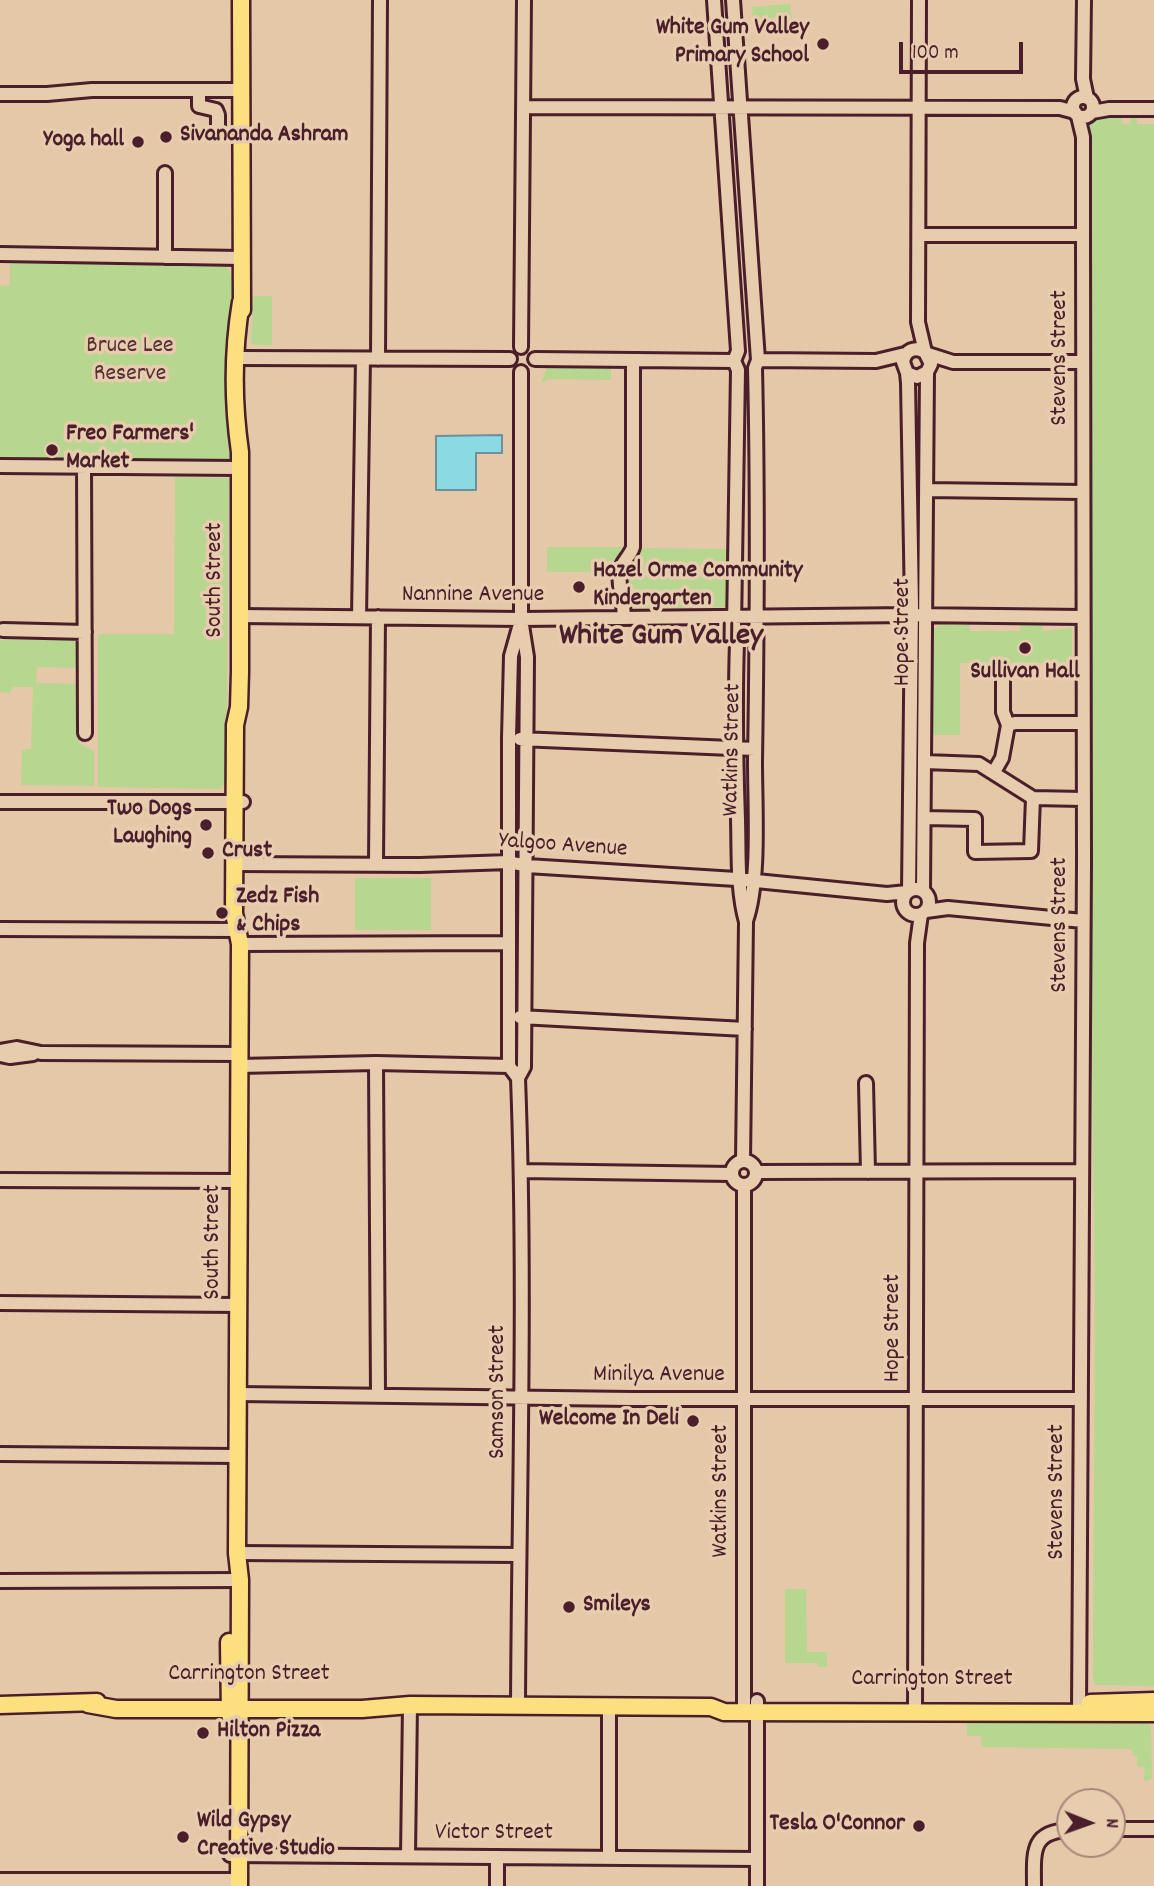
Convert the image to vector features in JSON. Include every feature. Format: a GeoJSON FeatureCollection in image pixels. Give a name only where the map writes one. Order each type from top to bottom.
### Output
{"type":"FeatureCollection","features":[{"type":"Feature","properties":{"kind":"main road","name":"South Street"},"geometry":{"type":"LineString","coordinates":[[234,1883],[239,1060],[239,937],[234,913],[239,864],[235,725],[239,707],[240,460],[244,421],[240,358],[244,327],[241,302],[241,0]]}},
{"type":"Feature","properties":{"kind":"main road","name":"Carrington Street"},"geometry":{"type":"LineString","coordinates":[[0,1705],[88,1704],[116,1699],[362,1709],[410,1706],[711,1707],[724,1712],[751,1706],[1079,1708],[1154,1713]]}},
{"type":"Feature","properties":{"kind":"main road","name":"Carrington Street"},"geometry":{"type":"LineString","coordinates":[[1079,1708],[1154,1701]]}},
{"type":"Feature","properties":{"kind":"street"},"geometry":{"type":"LineString","coordinates":[[378,359],[380,0]]}},
{"type":"Feature","properties":{"kind":"street"},"geometry":{"type":"LineString","coordinates":[[521,347],[524,0]]}},
{"type":"Feature","properties":{"kind":"street","name":"Watkins Street"},"geometry":{"type":"LineString","coordinates":[[715,0],[736,360],[736,749],[746,881]]}},
{"type":"Feature","properties":{"kind":"street","name":"Watkins Street"},"geometry":{"type":"LineString","coordinates":[[733,0],[756,361],[755,749],[742,908],[746,922],[743,1161]]}},
{"type":"Feature","properties":{"kind":"street"},"geometry":{"type":"LineString","coordinates":[[919,0],[918,322],[927,353],[928,370]]}},
{"type":"Feature","properties":{"kind":"street","name":"Stevens Street"},"geometry":{"type":"LineString","coordinates":[[1079,1708],[1084,0]]}},
{"type":"Feature","properties":{"kind":"street"},"geometry":{"type":"LineString","coordinates":[[0,94],[92,90],[241,90]]}},
{"type":"Feature","properties":{"kind":"street"},"geometry":{"type":"LineString","coordinates":[[199,90],[199,106],[216,110],[218,128]]}},
{"type":"Feature","properties":{"kind":"street"},"geometry":{"type":"LineString","coordinates":[[524,107],[1154,109]]}},
{"type":"Feature","properties":{"kind":"street"},"geometry":{"type":"LineString","coordinates":[[165,257],[166,173]]}},
{"type":"Feature","properties":{"kind":"street"},"geometry":{"type":"LineString","coordinates":[[919,235],[1083,235]]}},
{"type":"Feature","properties":{"kind":"street"},"geometry":{"type":"LineString","coordinates":[[0,254],[241,258]]}},
{"type":"Feature","properties":{"kind":"street"},"geometry":{"type":"LineString","coordinates":[[906,371],[903,362],[918,322]]}},
{"type":"Feature","properties":{"kind":"street"},"geometry":{"type":"LineString","coordinates":[[521,347],[531,350],[535,359],[531,369],[521,372],[513,368],[510,359],[514,351],[521,347]]}},
{"type":"Feature","properties":{"kind":"street"},"geometry":{"type":"LineString","coordinates":[[535,359],[736,360],[747,349],[756,361]]}},
{"type":"Feature","properties":{"kind":"street"},"geometry":{"type":"LineString","coordinates":[[756,361],[876,361],[918,349],[953,362]]}},
{"type":"Feature","properties":{"kind":"street"},"geometry":{"type":"LineString","coordinates":[[240,358],[510,359]]}},
{"type":"Feature","properties":{"kind":"street"},"geometry":{"type":"LineString","coordinates":[[359,617],[363,359]]}},
{"type":"Feature","properties":{"kind":"street"},"geometry":{"type":"LineString","coordinates":[[623,617],[624,604],[619,591],[619,574],[633,547],[634,360]]}},
{"type":"Feature","properties":{"kind":"street"},"geometry":{"type":"LineString","coordinates":[[736,360],[748,372],[756,361]]}},
{"type":"Feature","properties":{"kind":"street"},"geometry":{"type":"LineString","coordinates":[[876,361],[917,377],[928,370],[953,362],[1083,362]]}},
{"type":"Feature","properties":{"kind":"street","name":"Hope Street"},"geometry":{"type":"LineString","coordinates":[[916,902],[925,818],[928,370]]}},
{"type":"Feature","properties":{"kind":"street","name":"Hope Street"},"geometry":{"type":"LineString","coordinates":[[906,371],[917,943],[915,1708]]}},
{"type":"Feature","properties":{"kind":"street","name":"Samson Street"},"geometry":{"type":"LineString","coordinates":[[518,1706],[522,1396],[518,1078],[524,1067],[527,866],[527,657],[521,619],[521,372]]}},
{"type":"Feature","properties":{"kind":"street"},"geometry":{"type":"LineString","coordinates":[[0,466],[240,460]]}},
{"type":"Feature","properties":{"kind":"street"},"geometry":{"type":"LineString","coordinates":[[84,466],[85,733]]}},
{"type":"Feature","properties":{"kind":"street"},"geometry":{"type":"LineString","coordinates":[[926,490],[1082,492]]}},
{"type":"Feature","properties":{"kind":"street","name":"Nannine Avenue"},"geometry":{"type":"LineString","coordinates":[[240,616],[521,619],[912,615],[1083,617]]}},
{"type":"Feature","properties":{"kind":"street"},"geometry":{"type":"LineString","coordinates":[[376,864],[378,617]]}},
{"type":"Feature","properties":{"kind":"street","name":"Samson Street"},"geometry":{"type":"LineString","coordinates":[[509,1066],[511,656],[521,619]]}},
{"type":"Feature","properties":{"kind":"street"},"geometry":{"type":"LineString","coordinates":[[4,630],[85,632]]}},
{"type":"Feature","properties":{"kind":"street"},"geometry":{"type":"LineString","coordinates":[[994,772],[1002,758],[1008,725],[1003,712],[1003,674]]}},
{"type":"Feature","properties":{"kind":"street"},"geometry":{"type":"LineString","coordinates":[[1008,725],[1083,723]]}},
{"type":"Feature","properties":{"kind":"street"},"geometry":{"type":"LineString","coordinates":[[509,738],[755,749]]}},
{"type":"Feature","properties":{"kind":"street"},"geometry":{"type":"LineString","coordinates":[[925,762],[971,762],[994,772],[1033,798],[1083,799]]}},
{"type":"Feature","properties":{"kind":"street"},"geometry":{"type":"LineString","coordinates":[[925,818],[975,819],[975,852],[1031,852],[1033,798]]}},
{"type":"Feature","properties":{"kind":"street"},"geometry":{"type":"LineString","coordinates":[[0,802],[239,802]]}},
{"type":"Feature","properties":{"kind":"street","name":"Yalgoo Avenue"},"geometry":{"type":"LineString","coordinates":[[239,864],[509,862],[527,866],[864,890],[948,908],[1083,921]]}},
{"type":"Feature","properties":{"kind":"street"},"geometry":{"type":"LineString","coordinates":[[0,929],[509,943]]}},
{"type":"Feature","properties":{"kind":"street"},"geometry":{"type":"LineString","coordinates":[[509,1016],[745,1029]]}},
{"type":"Feature","properties":{"kind":"street"},"geometry":{"type":"LineString","coordinates":[[0,1053],[18,1057],[41,1053],[509,1066],[518,1078]]}},
{"type":"Feature","properties":{"kind":"street"},"geometry":{"type":"LineString","coordinates":[[376,1063],[378,1395]]}},
{"type":"Feature","properties":{"kind":"street"},"geometry":{"type":"LineString","coordinates":[[866,1083],[868,1172]]}},
{"type":"Feature","properties":{"kind":"street"},"geometry":{"type":"LineString","coordinates":[[743,1161],[751,1163],[757,1172],[755,1180],[744,1186],[737,1184],[732,1174],[736,1164],[743,1161]]}},
{"type":"Feature","properties":{"kind":"street"},"geometry":{"type":"LineString","coordinates":[[521,1171],[732,1174]]}},
{"type":"Feature","properties":{"kind":"street"},"geometry":{"type":"LineString","coordinates":[[757,1172],[1082,1171]]}},
{"type":"Feature","properties":{"kind":"street"},"geometry":{"type":"LineString","coordinates":[[0,1180],[238,1181]]}},
{"type":"Feature","properties":{"kind":"street","name":"Watkins Street"},"geometry":{"type":"LineString","coordinates":[[744,1186],[745,1399],[757,1886]]}},
{"type":"Feature","properties":{"kind":"street"},"geometry":{"type":"LineString","coordinates":[[0,1303],[238,1305]]}},
{"type":"Feature","properties":{"kind":"street","name":"Minilya Avenue"},"geometry":{"type":"LineString","coordinates":[[238,1394],[1081,1399]]}},
{"type":"Feature","properties":{"kind":"street"},"geometry":{"type":"LineString","coordinates":[[0,1454],[237,1456]]}},
{"type":"Feature","properties":{"kind":"street"},"geometry":{"type":"LineString","coordinates":[[237,1553],[519,1555]]}},
{"type":"Feature","properties":{"kind":"street"},"geometry":{"type":"LineString","coordinates":[[0,1581],[236,1581]]}},
{"type":"Feature","properties":{"kind":"street"},"geometry":{"type":"LineString","coordinates":[[408,1856],[410,1706]]}},
{"type":"Feature","properties":{"kind":"street"},"geometry":{"type":"LineString","coordinates":[[609,1707],[609,1857]]}},
{"type":"Feature","properties":{"kind":"street"},"geometry":{"type":"LineString","coordinates":[[1126,1829],[1154,1829]]}},
{"type":"Feature","properties":{"kind":"street"},"geometry":{"type":"LineString","coordinates":[[1034,1886],[1034,1857],[1038,1841],[1046,1833],[1056,1832]]}},
{"type":"Feature","properties":{"kind":"street","name":"Victor Street"},"geometry":{"type":"LineString","coordinates":[[235,1855],[757,1859]]}},
{"type":"Feature","properties":{"kind":"street"},"geometry":{"type":"LineString","coordinates":[[497,1857],[497,1886]]}},
{"type":"Feature","properties":{"kind":"street"},"geometry":{"type":"LineString","coordinates":[[0,1880],[234,1883]]}},
{"type":"Feature","properties":{"kind":"green space"},"geometry":{"type":"Polygon","coordinates":[[[790,4],[792,21],[753,24],[752,7],[790,4]]]}},
{"type":"Feature","properties":{"kind":"green space"},"geometry":{"type":"Polygon","coordinates":[[[1122,113],[1122,124],[1130,124],[1130,113],[1137,113],[1137,124],[1154,124],[1154,1686],[1095,1685],[1093,1678],[1095,1311],[1088,713],[1089,126],[1094,116],[1122,113]]]}},
{"type":"Feature","properties":{"kind":"green space","name":"Bruce Lee Reserve"},"geometry":{"type":"Polygon","coordinates":[[[10,259],[217,262],[226,265],[232,278],[231,455],[227,461],[0,462],[0,286],[10,285],[10,259]]]}},
{"type":"Feature","properties":{"kind":"green space"},"geometry":{"type":"Polygon","coordinates":[[[253,296],[272,296],[272,345],[253,345],[251,341],[253,296]]]}},
{"type":"Feature","properties":{"kind":"green space"},"geometry":{"type":"Polygon","coordinates":[[[611,365],[611,380],[548,379],[541,384],[547,367],[611,365]]]}},
{"type":"Feature","properties":{"kind":"green space"},"geometry":{"type":"Polygon","coordinates":[[[175,477],[229,478],[226,782],[220,789],[98,787],[98,634],[174,634],[175,477]]]}},
{"type":"Feature","properties":{"kind":"green space"},"geometry":{"type":"Polygon","coordinates":[[[547,547],[625,547],[611,572],[547,572],[547,547]]]}},
{"type":"Feature","properties":{"kind":"green space"},"geometry":{"type":"Polygon","coordinates":[[[645,548],[727,549],[727,607],[632,609],[625,591],[625,575],[631,560],[645,548]]]}},
{"type":"Feature","properties":{"kind":"green space"},"geometry":{"type":"Polygon","coordinates":[[[941,624],[969,624],[970,631],[1020,631],[1021,624],[1042,624],[1043,631],[1072,628],[1072,663],[960,663],[960,735],[933,735],[933,630],[941,624]]]}},
{"type":"Feature","properties":{"kind":"green space"},"geometry":{"type":"Polygon","coordinates":[[[33,634],[33,639],[74,641],[81,650],[82,668],[37,667],[36,683],[81,684],[79,743],[94,751],[94,786],[21,785],[22,750],[31,749],[33,687],[13,687],[10,693],[0,692],[0,641],[14,635],[33,634]]]}},
{"type":"Feature","properties":{"kind":"green space"},"geometry":{"type":"Polygon","coordinates":[[[749,758],[751,814],[749,868],[746,870],[740,759],[749,758]]]}},
{"type":"Feature","properties":{"kind":"green space"},"geometry":{"type":"Polygon","coordinates":[[[355,878],[431,878],[431,930],[355,930],[355,878]]]}},
{"type":"Feature","properties":{"kind":"green space"},"geometry":{"type":"Polygon","coordinates":[[[785,1589],[806,1589],[807,1652],[827,1652],[827,1667],[818,1667],[818,1663],[785,1663],[785,1589]]]}},
{"type":"Feature","properties":{"kind":"green space"},"geometry":{"type":"Polygon","coordinates":[[[1146,1722],[1151,1726],[1152,1777],[1150,1780],[1144,1780],[1145,1767],[1137,1766],[1137,1756],[1133,1756],[1132,1749],[982,1747],[981,1736],[967,1736],[967,1723],[1146,1722]]]}},
{"type":"Feature","properties":{"kind":"water"},"geometry":{"type":"Polygon","coordinates":[[[502,435],[502,453],[476,453],[476,490],[436,490],[436,436],[502,435]]]}},
{"type":"Feature","properties":{"kind":"place","name":"White Gum Valley Primary School"},"geometry":{"type":"Point","coordinates":[823,44]}},
{"type":"Feature","properties":{"kind":"place","name":"Sivananda Ashram"},"geometry":{"type":"Point","coordinates":[166,137]}},
{"type":"Feature","properties":{"kind":"place","name":"Yoga hall"},"geometry":{"type":"Point","coordinates":[138,142]}},
{"type":"Feature","properties":{"kind":"place","name":"Freo Farmers' Market"},"geometry":{"type":"Point","coordinates":[52,450]}},
{"type":"Feature","properties":{"kind":"place","name":"Hazel Orme Community Kindergarten"},"geometry":{"type":"Point","coordinates":[579,587]}},
{"type":"Feature","properties":{"kind":"place","name":"Sullivan Hall"},"geometry":{"type":"Point","coordinates":[1025,648]}},
{"type":"Feature","properties":{"kind":"place","name":"Two Dogs Laughing"},"geometry":{"type":"Point","coordinates":[206,825]}},
{"type":"Feature","properties":{"kind":"place","name":"Crust"},"geometry":{"type":"Point","coordinates":[208,853]}},
{"type":"Feature","properties":{"kind":"place","name":"Zedz Fish & Chips"},"geometry":{"type":"Point","coordinates":[222,913]}},
{"type":"Feature","properties":{"kind":"place","name":"Welcome In Deli"},"geometry":{"type":"Point","coordinates":[693,1421]}},
{"type":"Feature","properties":{"kind":"place","name":"Smileys"},"geometry":{"type":"Point","coordinates":[569,1607]}},
{"type":"Feature","properties":{"kind":"place","name":"Hilton Pizza"},"geometry":{"type":"Point","coordinates":[203,1733]}},
{"type":"Feature","properties":{"kind":"place","name":"Tesla O'Connor"},"geometry":{"type":"Point","coordinates":[919,1826]}},
{"type":"Feature","properties":{"kind":"place","name":"Wild Gypsy Creative Studio"},"geometry":{"type":"Point","coordinates":[183,1837]}},
{"type":"Feature","properties":{"kind":"district","name":"White Gum Valley"},"geometry":{"type":"Point","coordinates":[661,639]}}]}
